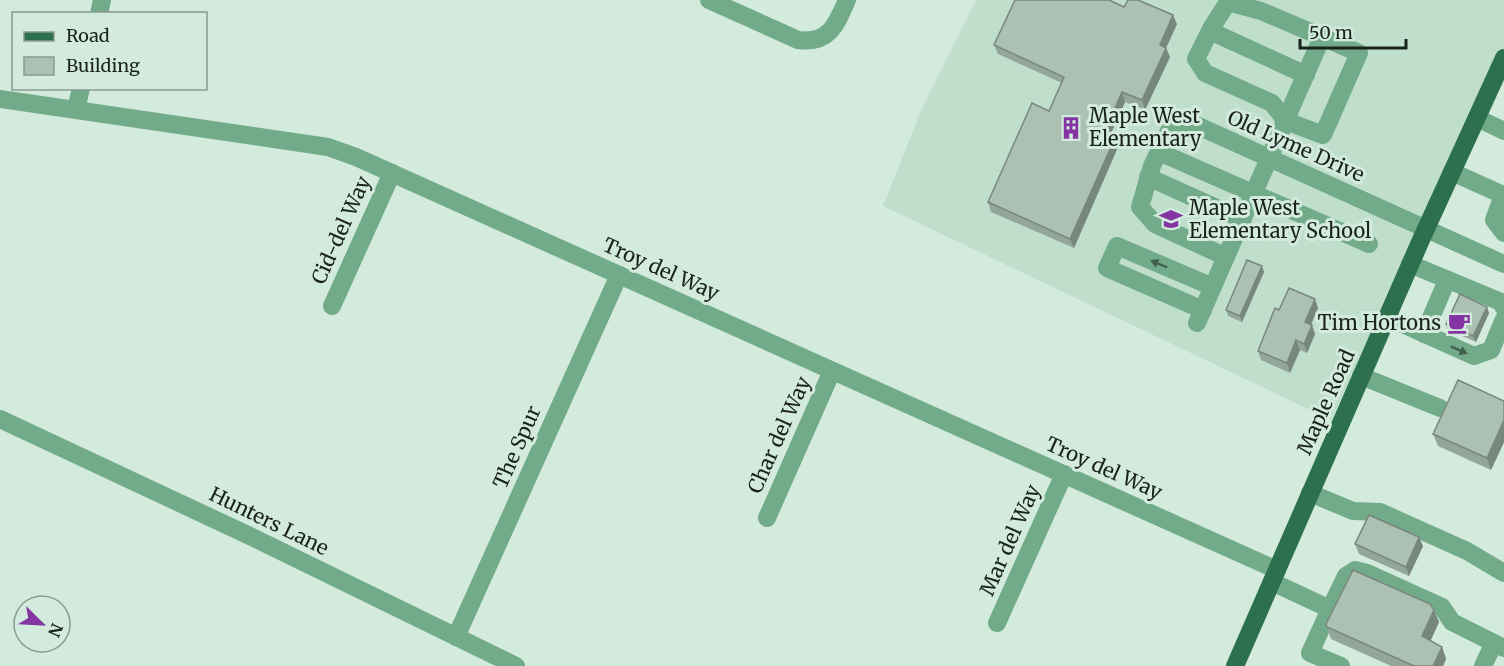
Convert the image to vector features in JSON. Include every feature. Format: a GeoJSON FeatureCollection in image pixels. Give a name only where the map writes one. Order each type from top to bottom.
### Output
{"type":"FeatureCollection","features":[{"type":"Feature","properties":{"kind":"main road","name":"Maple Road"},"geometry":{"type":"LineString","coordinates":[[1235,666],[1425,229],[1477,118],[1499,81],[1504,58]]}},
{"type":"Feature","properties":{"kind":"street"},"geometry":{"type":"LineString","coordinates":[[709,0],[798,40],[808,41],[819,39],[828,33],[836,24],[847,0]]}},
{"type":"Feature","properties":{"kind":"street"},"geometry":{"type":"LineString","coordinates":[[1228,2],[1261,11],[1359,53],[1323,135],[1286,122],[1272,103],[1205,74],[1196,59],[1210,31],[1228,2]]}},
{"type":"Feature","properties":{"kind":"street"},"geometry":{"type":"LineString","coordinates":[[1210,31],[1306,75]]}},
{"type":"Feature","properties":{"kind":"street"},"geometry":{"type":"LineString","coordinates":[[1213,287],[1118,246],[1107,268],[1200,317],[1271,159],[1322,37]]}},
{"type":"Feature","properties":{"kind":"street"},"geometry":{"type":"LineString","coordinates":[[76,110],[81,90]]}},
{"type":"Feature","properties":{"kind":"street","name":"Troy del Way"},"geometry":{"type":"LineString","coordinates":[[0,99],[328,147],[392,173],[1064,474],[1274,576],[1330,609]]}},
{"type":"Feature","properties":{"kind":"street"},"geometry":{"type":"LineString","coordinates":[[1477,118],[1504,131]]}},
{"type":"Feature","properties":{"kind":"street","name":"Old Lyme Drive"},"geometry":{"type":"LineString","coordinates":[[1226,257],[1155,224],[1140,207],[1148,177],[1169,131],[1196,125],[1504,264]]}},
{"type":"Feature","properties":{"kind":"street"},"geometry":{"type":"LineString","coordinates":[[1159,152],[1369,244]]}},
{"type":"Feature","properties":{"kind":"street"},"geometry":{"type":"LineString","coordinates":[[1452,172],[1504,194],[1494,220],[1504,233]]}},
{"type":"Feature","properties":{"kind":"street","name":"Cid-del Way"},"geometry":{"type":"LineString","coordinates":[[332,306],[392,173]]}},
{"type":"Feature","properties":{"kind":"street"},"geometry":{"type":"LineString","coordinates":[[1148,177],[1243,220]]}},
{"type":"Feature","properties":{"kind":"street"},"geometry":{"type":"LineString","coordinates":[[1410,264],[1501,302],[1504,308]]}},
{"type":"Feature","properties":{"kind":"street","name":"The Spur"},"geometry":{"type":"LineString","coordinates":[[456,637],[619,275]]}},
{"type":"Feature","properties":{"kind":"street"},"geometry":{"type":"LineString","coordinates":[[1424,334],[1447,280]]}},
{"type":"Feature","properties":{"kind":"street"},"geometry":{"type":"LineString","coordinates":[[1387,317],[1474,356],[1491,350],[1504,320]]}},
{"type":"Feature","properties":{"kind":"street","name":"Char del Way"},"geometry":{"type":"LineString","coordinates":[[767,518],[832,371]]}},
{"type":"Feature","properties":{"kind":"street"},"geometry":{"type":"LineString","coordinates":[[1361,376],[1440,408]]}},
{"type":"Feature","properties":{"kind":"street","name":"Hunters Lane"},"geometry":{"type":"LineString","coordinates":[[0,419],[250,536],[516,666]]}},
{"type":"Feature","properties":{"kind":"street","name":"Mar del Way"},"geometry":{"type":"LineString","coordinates":[[997,623],[1064,474]]}},
{"type":"Feature","properties":{"kind":"street"},"geometry":{"type":"LineString","coordinates":[[1310,493],[1353,511],[1380,512],[1467,551],[1504,573]]}},
{"type":"Feature","properties":{"kind":"street"},"geometry":{"type":"LineString","coordinates":[[1341,666],[1310,653],[1346,576],[1355,570],[1367,573],[1442,607],[1452,622],[1499,646],[1483,666]]}},
{"type":"Feature","properties":{"kind":"shaded area","name":"Maple West Elementary School"},"geometry":{"type":"Polygon","coordinates":[[[976,0],[1504,0],[1504,58],[1426,229],[1331,420],[883,206],[922,108],[976,0]]]}},
{"type":"Feature","properties":{"kind":"building","name":"Maple West Elementary"},"geometry":{"type":"Polygon","coordinates":[[[1015,0],[1109,0],[1124,7],[1128,0],[1138,0],[1173,15],[1160,45],[1166,48],[1142,100],[1122,92],[1104,133],[1115,138],[1070,239],[988,202],[1032,103],[1049,111],[1064,77],[994,45],[1015,0]]]}},
{"type":"Feature","properties":{"kind":"building"},"geometry":{"type":"Polygon","coordinates":[[[1247,260],[1262,266],[1240,316],[1226,310],[1247,260]]]}},
{"type":"Feature","properties":{"kind":"building"},"geometry":{"type":"Polygon","coordinates":[[[1289,288],[1315,299],[1305,322],[1312,325],[1304,344],[1296,340],[1287,363],[1258,351],[1275,308],[1279,310],[1289,288]]]}},
{"type":"Feature","properties":{"kind":"building"},"geometry":{"type":"Polygon","coordinates":[[[1460,294],[1487,307],[1473,336],[1446,324],[1460,294]]]}},
{"type":"Feature","properties":{"kind":"building"},"geometry":{"type":"Polygon","coordinates":[[[1458,380],[1504,401],[1504,420],[1487,458],[1433,434],[1458,380]]]}},
{"type":"Feature","properties":{"kind":"building"},"geometry":{"type":"Polygon","coordinates":[[[1369,515],[1419,537],[1406,567],[1355,544],[1369,515]]]}},
{"type":"Feature","properties":{"kind":"building"},"geometry":{"type":"Polygon","coordinates":[[[1353,570],[1430,604],[1434,610],[1422,636],[1442,647],[1433,666],[1414,666],[1327,627],[1326,624],[1353,570]]]}},
{"type":"Feature","properties":{"kind":"place","name":"Maple West Elementary"},"geometry":{"type":"Point","coordinates":[1071,128]}},
{"type":"Feature","properties":{"kind":"place","name":"Maple West Elementary School"},"geometry":{"type":"Point","coordinates":[1171,219]}},
{"type":"Feature","properties":{"kind":"place","name":"Tim Hortons"},"geometry":{"type":"Point","coordinates":[1459,323]}}]}
